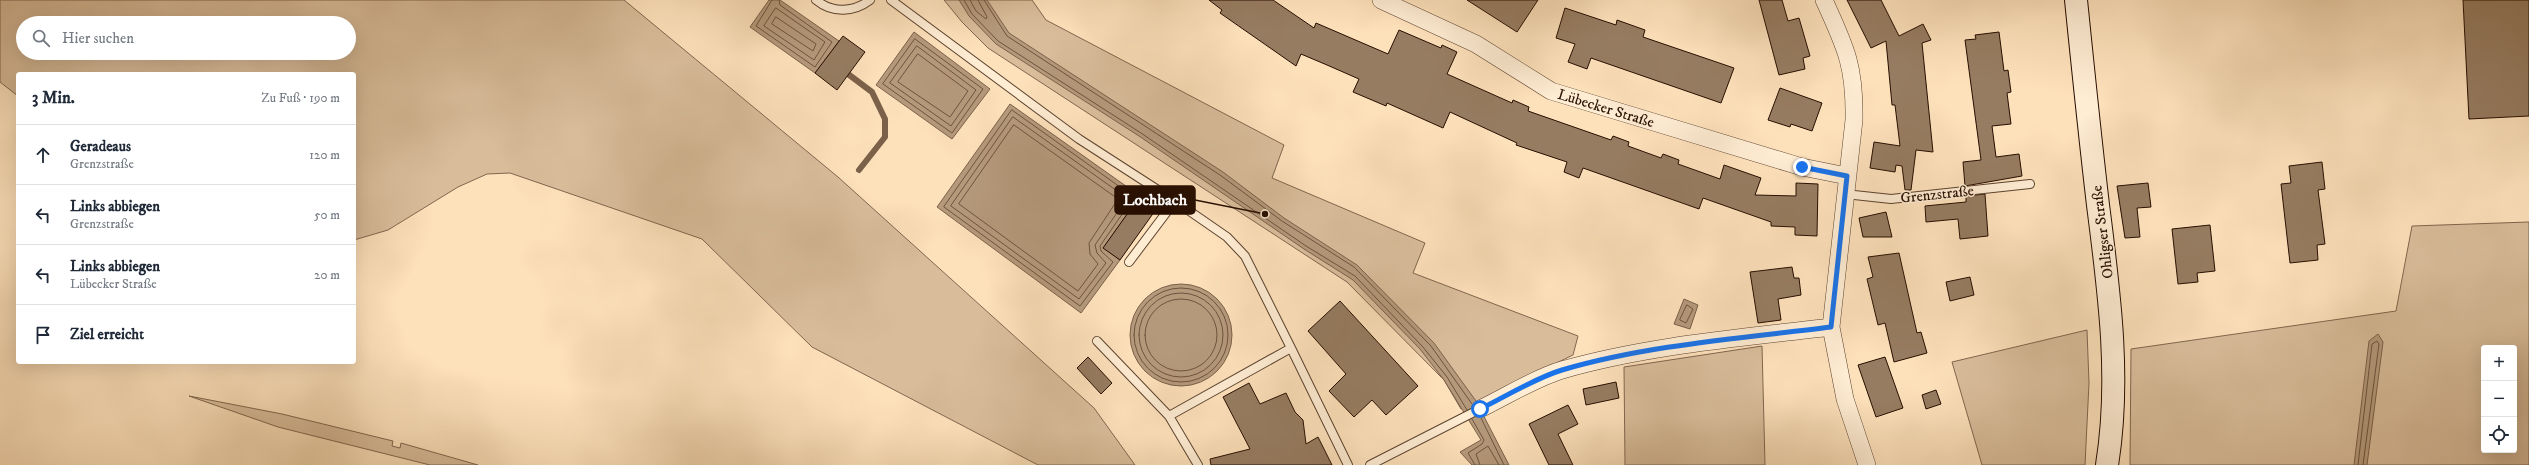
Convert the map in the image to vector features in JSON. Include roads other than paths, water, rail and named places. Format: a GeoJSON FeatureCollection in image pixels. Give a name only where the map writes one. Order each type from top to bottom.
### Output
{"type":"FeatureCollection","features":[{"type":"Feature","properties":{"kind":"main road","name":"Ohligser Straße"},"geometry":{"type":"LineString","coordinates":[[2076,0],[2088,123],[2110,298],[2113,424],[2107,465]]}},
{"type":"Feature","properties":{"kind":"street","name":"Lübecker Straße"},"geometry":{"type":"LineString","coordinates":[[1381,0],[1476,44],[1551,91],[1802,167],[1847,176]]}},
{"type":"Feature","properties":{"kind":"street"},"geometry":{"type":"LineString","coordinates":[[1824,0],[1846,48],[1853,74],[1854,120],[1831,327],[1845,399],[1867,465]]}},
{"type":"Feature","properties":{"kind":"street"},"geometry":{"type":"LineString","coordinates":[[1473,412],[1561,370],[1606,359],[1676,347],[1831,327]]}},
{"type":"Feature","properties":{"kind":"lane"},"geometry":{"type":"LineString","coordinates":[[816,0],[834,9],[846,10],[859,7],[870,0]]}},
{"type":"Feature","properties":{"kind":"lane"},"geometry":{"type":"LineString","coordinates":[[891,0],[1078,139],[1175,201],[1227,237],[1241,251],[1291,348],[1348,465]]}},
{"type":"Feature","properties":{"kind":"lane","name":"Grenzstraße"},"geometry":{"type":"LineString","coordinates":[[1845,194],[1891,200],[2030,184]]}},
{"type":"Feature","properties":{"kind":"lane"},"geometry":{"type":"LineString","coordinates":[[1129,262],[1175,201]]}},
{"type":"Feature","properties":{"kind":"lane"},"geometry":{"type":"LineString","coordinates":[[1097,341],[1169,416],[1198,465]]}},
{"type":"Feature","properties":{"kind":"lane"},"geometry":{"type":"LineString","coordinates":[[1169,416],[1291,348]]}},
{"type":"Feature","properties":{"kind":"lane"},"geometry":{"type":"LineString","coordinates":[[1370,465],[1381,463],[1473,412]]}},
{"type":"Feature","properties":{"kind":"water"},"geometry":{"type":"Polygon","coordinates":[[[769,0],[780,0],[839,41],[815,73],[750,27],[769,0]]]}},
{"type":"Feature","properties":{"kind":"water"},"geometry":{"type":"Polygon","coordinates":[[[959,0],[987,0],[1009,33],[1223,172],[1284,218],[1357,265],[1434,343],[1476,401],[1509,465],[1472,465],[1460,452],[1481,440],[1444,380],[1420,349],[1353,280],[1304,249],[1139,136],[996,44],[969,16],[959,0]]]}},
{"type":"Feature","properties":{"kind":"water"},"geometry":{"type":"Polygon","coordinates":[[[914,32],[990,89],[952,139],[876,85],[914,32]]]}},
{"type":"Feature","properties":{"kind":"water"},"geometry":{"type":"Polygon","coordinates":[[[1010,104],[1140,196],[1104,247],[1120,260],[1081,313],[937,207],[1010,104]]]}},
{"type":"Feature","properties":{"kind":"water"},"geometry":{"type":"Polygon","coordinates":[[[1181,284],[1201,287],[1210,292],[1224,306],[1229,315],[1232,335],[1229,355],[1224,364],[1210,378],[1201,383],[1181,386],[1161,383],[1152,378],[1138,364],[1133,355],[1130,335],[1133,315],[1138,306],[1152,292],[1161,287],[1181,284]]]}},
{"type":"Feature","properties":{"kind":"water"},"geometry":{"type":"Polygon","coordinates":[[[1684,299],[1698,305],[1690,329],[1674,324],[1684,299]]]}},
{"type":"Feature","properties":{"kind":"water"},"geometry":{"type":"Polygon","coordinates":[[[2378,334],[2383,342],[2367,465],[2354,465],[2369,341],[2378,334]]]}},
{"type":"Feature","properties":{"kind":"waterway"},"geometry":{"type":"LineString","coordinates":[[848,74],[872,92],[885,119],[885,137],[859,170]]}},
{"type":"Feature","properties":{"kind":"place","name":"Lochbach"},"geometry":{"type":"Point","coordinates":[1265,214]}}]}
